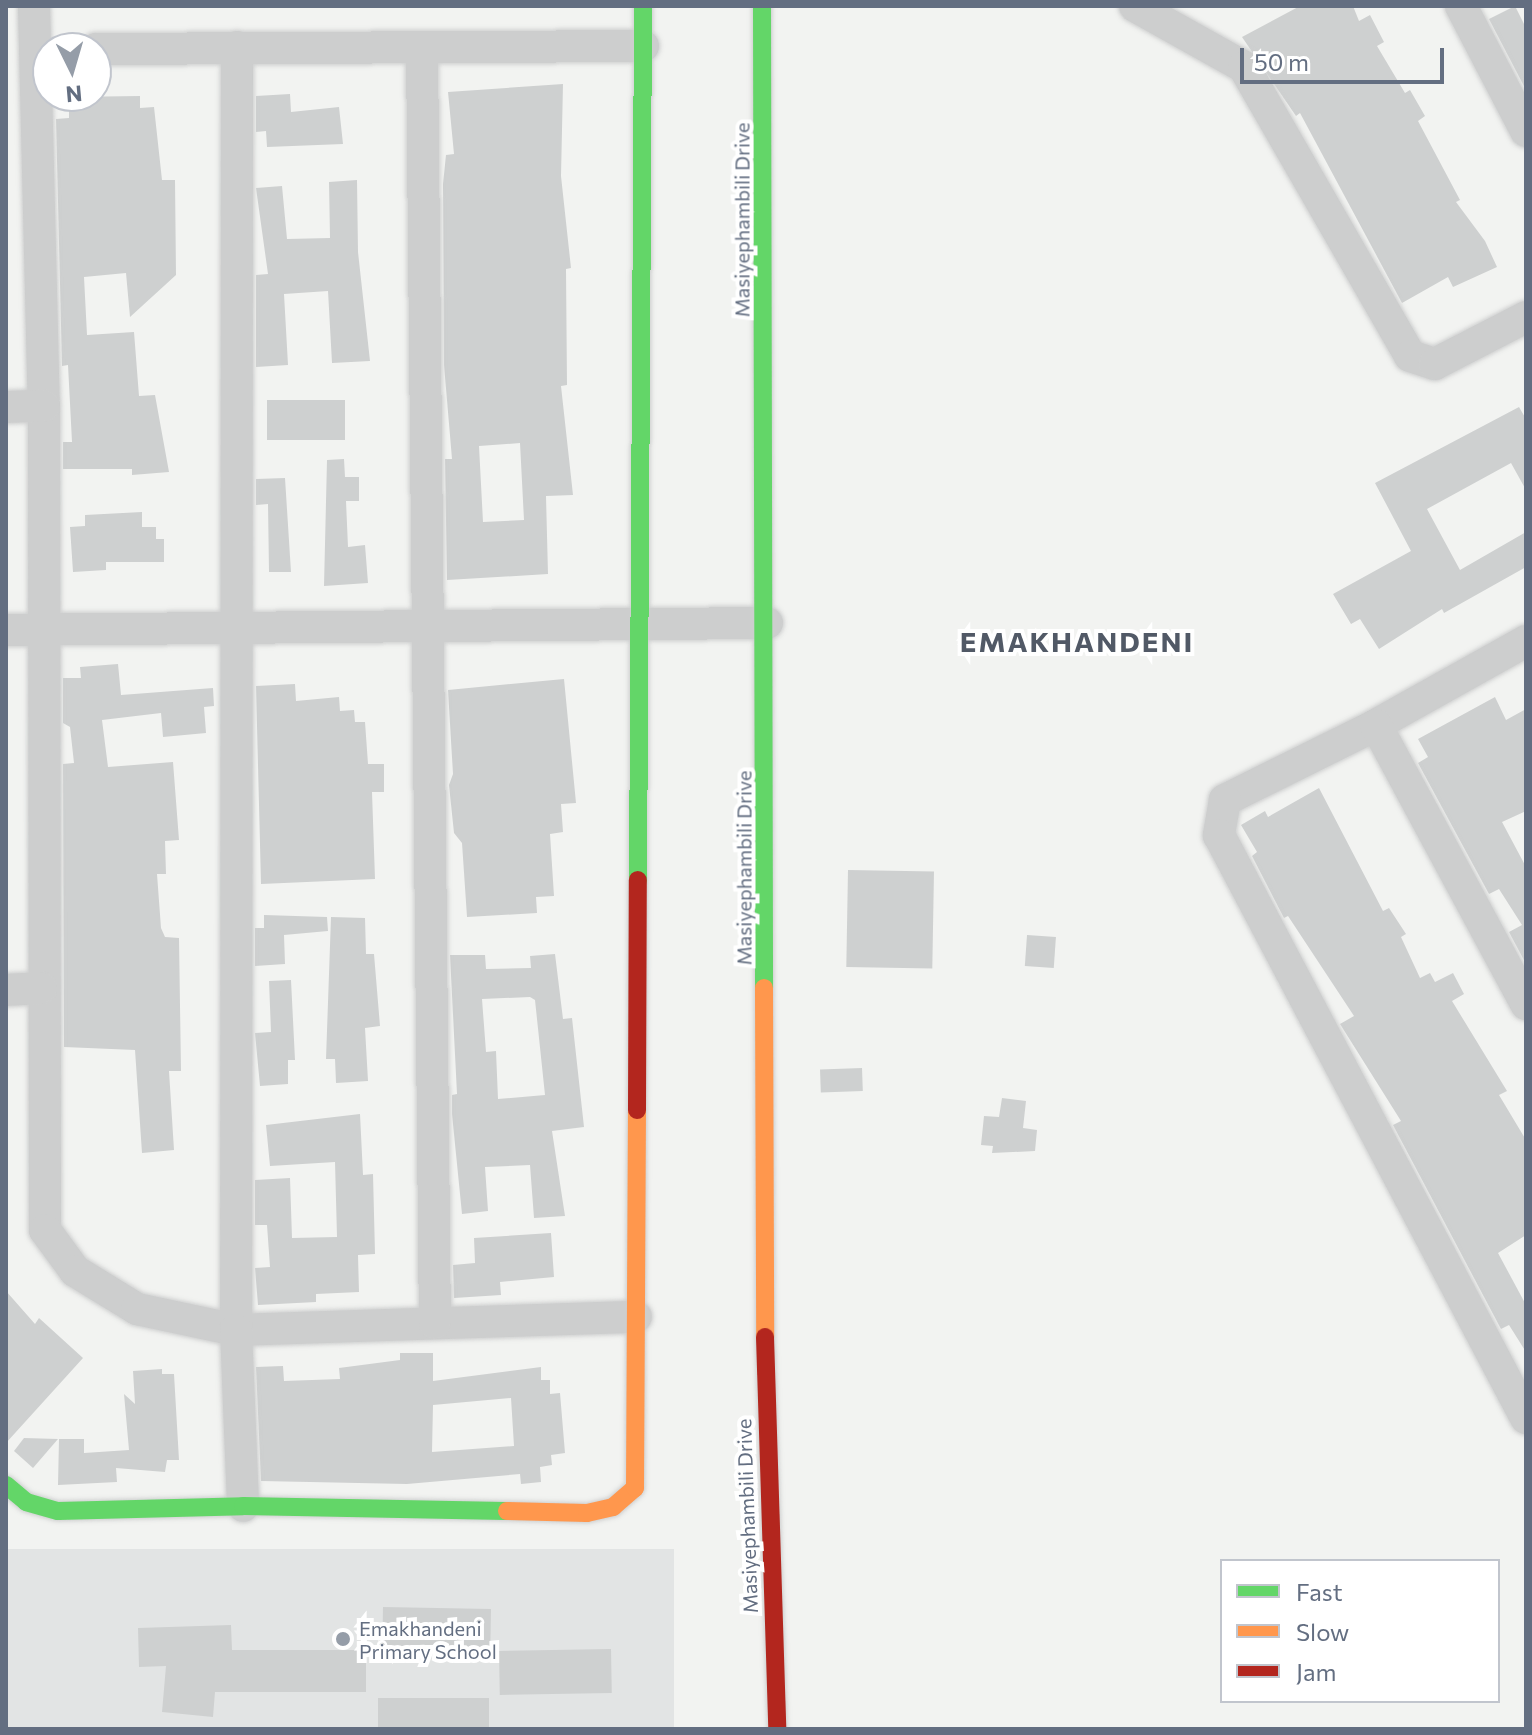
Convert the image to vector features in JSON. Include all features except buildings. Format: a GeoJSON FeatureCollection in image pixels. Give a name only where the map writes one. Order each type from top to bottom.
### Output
{"type":"FeatureCollection","features":[{"type":"Feature","properties":{"kind":"street"},"geometry":{"type":"LineString","coordinates":[[34,6],[29,50],[44,406],[41,988],[45,1230],[58,1254],[75,1271],[137,1309],[236,1330],[636,1317]]}},
{"type":"Feature","properties":{"kind":"street"},"geometry":{"type":"LineString","coordinates":[[6,1485],[26,1502],[58,1511],[243,1506],[587,1513],[613,1507],[635,1488],[643,6]]}},
{"type":"Feature","properties":{"kind":"street","name":"Masiyephambili Drive"},"geometry":{"type":"LineString","coordinates":[[762,6],[767,623],[765,1395],[777,1729]]}},
{"type":"Feature","properties":{"kind":"street"},"geometry":{"type":"LineString","coordinates":[[1135,6],[1244,67],[1410,356],[1435,364],[1526,317]]}},
{"type":"Feature","properties":{"kind":"street"},"geometry":{"type":"LineString","coordinates":[[1467,8],[1526,131]]}},
{"type":"Feature","properties":{"kind":"street"},"geometry":{"type":"LineString","coordinates":[[112,49],[643,46]]}},
{"type":"Feature","properties":{"kind":"street"},"geometry":{"type":"LineString","coordinates":[[237,47],[240,627],[236,1330],[243,1506]]}},
{"type":"Feature","properties":{"kind":"street"},"geometry":{"type":"LineString","coordinates":[[422,48],[435,1323]]}},
{"type":"Feature","properties":{"kind":"street"},"geometry":{"type":"LineString","coordinates":[[6,407],[44,406]]}},
{"type":"Feature","properties":{"kind":"street"},"geometry":{"type":"LineString","coordinates":[[6,630],[638,621],[767,623]]}},
{"type":"Feature","properties":{"kind":"street"},"geometry":{"type":"LineString","coordinates":[[1526,641],[1376,725],[1225,800],[1219,835],[1526,1418]]}},
{"type":"Feature","properties":{"kind":"street"},"geometry":{"type":"LineString","coordinates":[[1376,725],[1526,1004]]}},
{"type":"Feature","properties":{"kind":"street"},"geometry":{"type":"LineString","coordinates":[[6,990],[41,988]]}},
{"type":"Feature","properties":{"kind":"shaded area","name":"Emakhandeni Primary School"},"geometry":{"type":"Polygon","coordinates":[[[6,1549],[674,1549],[674,1729],[6,1729],[6,1549]]]}},
{"type":"Feature","properties":{"kind":"traffic: fast"},"geometry":{"type":"LineString","coordinates":[[638,880],[643,6]]}},
{"type":"Feature","properties":{"kind":"traffic: fast"},"geometry":{"type":"LineString","coordinates":[[762,6],[764,988]]}},
{"type":"Feature","properties":{"kind":"traffic: fast"},"geometry":{"type":"LineString","coordinates":[[6,1485],[26,1502],[58,1511],[243,1506],[507,1511]]}},
{"type":"Feature","properties":{"kind":"traffic: slow"},"geometry":{"type":"LineString","coordinates":[[764,988],[765,1337]]}},
{"type":"Feature","properties":{"kind":"traffic: slow"},"geometry":{"type":"LineString","coordinates":[[507,1511],[587,1513],[613,1507],[635,1488],[637,1110]]}},
{"type":"Feature","properties":{"kind":"traffic: jam"},"geometry":{"type":"LineString","coordinates":[[637,1110],[638,880]]}},
{"type":"Feature","properties":{"kind":"traffic: jam"},"geometry":{"type":"LineString","coordinates":[[765,1337],[777,1729]]}},
{"type":"Feature","properties":{"kind":"place","name":"Emakhandeni Primary School"},"geometry":{"type":"Point","coordinates":[343,1639]}},
{"type":"Feature","properties":{"kind":"district","name":"EMAKHANDENI"},"geometry":{"type":"Point","coordinates":[1077,641]}}]}
